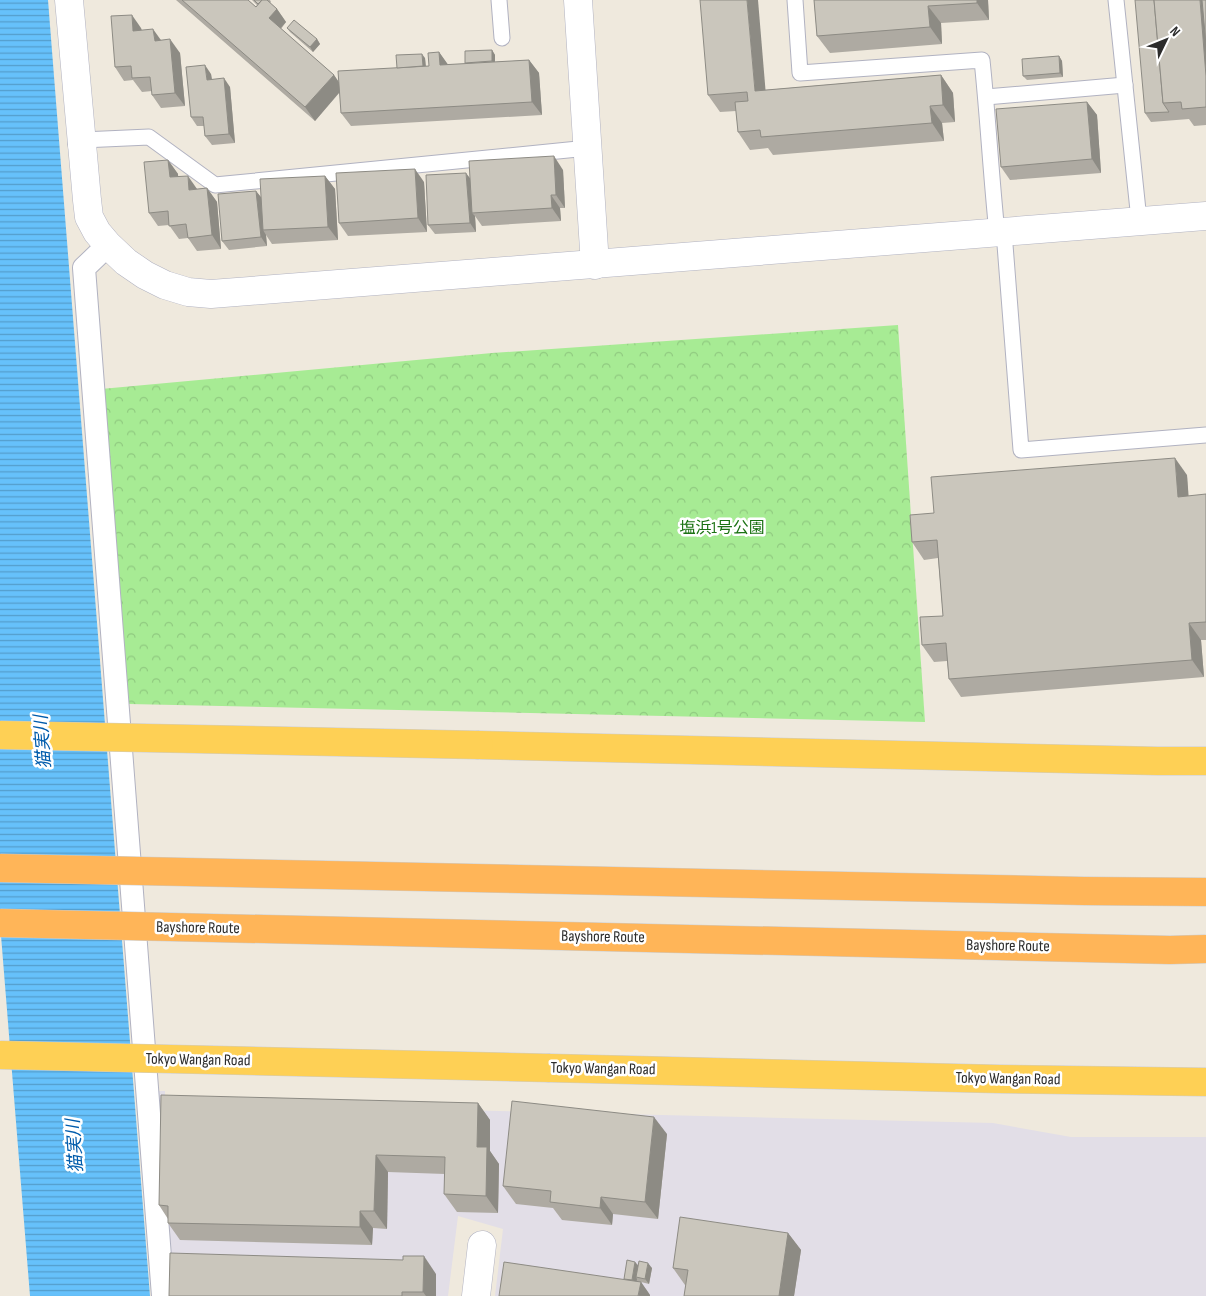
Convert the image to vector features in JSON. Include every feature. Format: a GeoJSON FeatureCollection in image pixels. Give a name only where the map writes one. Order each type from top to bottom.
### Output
{"type":"FeatureCollection","features":[{"type":"Feature","properties":{"kind":"highway"},"geometry":{"type":"LineString","coordinates":[[0,734],[1206,761]]}},
{"type":"Feature","properties":{"kind":"highway"},"geometry":{"type":"LineString","coordinates":[[0,868],[1206,892]]}},
{"type":"Feature","properties":{"kind":"highway","name":"Bayshore Route"},"geometry":{"type":"LineString","coordinates":[[0,923],[1206,949]]}},
{"type":"Feature","properties":{"kind":"highway","name":"Tokyo Wangan Road"},"geometry":{"type":"LineString","coordinates":[[0,1055],[998,1079],[1206,1082]]}},
{"type":"Feature","properties":{"kind":"street"},"geometry":{"type":"LineString","coordinates":[[69,0],[89,217],[97,232],[108,246],[126,262],[145,275],[165,285],[188,292],[211,294],[1206,216]]}},
{"type":"Feature","properties":{"kind":"street"},"geometry":{"type":"LineString","coordinates":[[578,0],[595,265]]}},
{"type":"Feature","properties":{"kind":"street"},"geometry":{"type":"LineString","coordinates":[[108,246],[84,268],[163,1296]]}},
{"type":"Feature","properties":{"kind":"street"},"geometry":{"type":"LineString","coordinates":[[476,1296],[482,1245]]}},
{"type":"Feature","properties":{"kind":"lane"},"geometry":{"type":"LineString","coordinates":[[499,0],[502,38]]}},
{"type":"Feature","properties":{"kind":"lane"},"geometry":{"type":"LineString","coordinates":[[795,0],[800,73],[982,60],[990,172],[1000,232],[1021,450],[1206,435]]}},
{"type":"Feature","properties":{"kind":"lane"},"geometry":{"type":"LineString","coordinates":[[1116,0],[1139,220]]}},
{"type":"Feature","properties":{"kind":"lane"},"geometry":{"type":"LineString","coordinates":[[986,97],[1125,85]]}},
{"type":"Feature","properties":{"kind":"lane"},"geometry":{"type":"LineString","coordinates":[[82,142],[149,137],[215,185],[588,148]]}},
{"type":"Feature","properties":{"kind":"shaded area"},"geometry":{"type":"Polygon","coordinates":[[[157,1091],[165,1091],[165,1103],[993,1123],[1071,1137],[1206,1137],[1206,1296],[495,1296],[503,1229],[458,1216],[448,1296],[173,1296],[157,1091]]]}},
{"type":"Feature","properties":{"kind":"green space","name":"塩浜1号公園"},"geometry":{"type":"Polygon","coordinates":[[[898,325],[925,722],[129,704],[101,389],[492,353],[898,325]]]}},
{"type":"Feature","properties":{"kind":"water","name":"猫実川"},"geometry":{"type":"Polygon","coordinates":[[[0,0],[48,0],[150,1296],[30,1296],[0,923],[0,0]]]}},
{"type":"Feature","properties":{"kind":"building"},"geometry":{"type":"Polygon","coordinates":[[[182,0],[248,0],[256,7],[262,0],[267,0],[277,9],[269,18],[334,75],[305,107],[182,0]]]}},
{"type":"Feature","properties":{"kind":"building"},"geometry":{"type":"Polygon","coordinates":[[[254,0],[262,0],[258,4],[254,0]]]}},
{"type":"Feature","properties":{"kind":"building"},"geometry":{"type":"Polygon","coordinates":[[[700,0],[747,0],[755,91],[941,75],[943,105],[930,106],[932,123],[761,137],[760,130],[738,132],[735,102],[748,101],[747,92],[708,95],[700,0]]]}},
{"type":"Feature","properties":{"kind":"building"},"geometry":{"type":"Polygon","coordinates":[[[814,0],[977,0],[977,3],[928,6],[930,27],[817,36],[814,0]]]}},
{"type":"Feature","properties":{"kind":"building"},"geometry":{"type":"Polygon","coordinates":[[[1135,0],[1154,0],[1163,103],[1169,112],[1145,113],[1135,0]]]}},
{"type":"Feature","properties":{"kind":"building"},"geometry":{"type":"Polygon","coordinates":[[[1154,0],[1200,0],[1206,76],[1206,107],[1182,109],[1181,102],[1163,103],[1154,0]]]}},
{"type":"Feature","properties":{"kind":"building"},"geometry":{"type":"Polygon","coordinates":[[[1202,0],[1206,0],[1206,45],[1202,0]]]}},
{"type":"Feature","properties":{"kind":"building"},"geometry":{"type":"Polygon","coordinates":[[[132,15],[133,31],[153,29],[155,41],[170,39],[175,93],[152,95],[150,77],[132,78],[131,66],[115,67],[111,16],[132,15]]]}},
{"type":"Feature","properties":{"kind":"building"},"geometry":{"type":"Polygon","coordinates":[[[294,20],[317,39],[310,47],[287,28],[294,20]]]}},
{"type":"Feature","properties":{"kind":"building"},"geometry":{"type":"Polygon","coordinates":[[[492,50],[492,61],[465,63],[465,51],[492,50]]]}},
{"type":"Feature","properties":{"kind":"building"},"geometry":{"type":"Polygon","coordinates":[[[439,52],[440,65],[529,60],[532,102],[341,113],[338,71],[429,66],[428,53],[439,52]]]}},
{"type":"Feature","properties":{"kind":"building"},"geometry":{"type":"Polygon","coordinates":[[[422,54],[423,66],[397,68],[396,55],[422,54]]]}},
{"type":"Feature","properties":{"kind":"building"},"geometry":{"type":"Polygon","coordinates":[[[1059,56],[1060,73],[1023,76],[1022,59],[1059,56]]]}},
{"type":"Feature","properties":{"kind":"building"},"geometry":{"type":"Polygon","coordinates":[[[205,65],[207,80],[224,78],[229,134],[205,136],[203,117],[191,117],[186,67],[205,65]]]}},
{"type":"Feature","properties":{"kind":"building"},"geometry":{"type":"Polygon","coordinates":[[[1087,102],[1092,159],[1001,167],[996,109],[1087,102]]]}},
{"type":"Feature","properties":{"kind":"building"},"geometry":{"type":"Polygon","coordinates":[[[554,156],[556,195],[551,195],[552,208],[472,213],[469,161],[554,156]]]}},
{"type":"Feature","properties":{"kind":"building"},"geometry":{"type":"Polygon","coordinates":[[[168,160],[170,177],[188,176],[189,190],[207,188],[212,235],[188,238],[186,224],[169,226],[168,211],[149,213],[144,162],[168,160]]]}},
{"type":"Feature","properties":{"kind":"building"},"geometry":{"type":"Polygon","coordinates":[[[415,169],[418,218],[339,223],[336,173],[415,169]]]}},
{"type":"Feature","properties":{"kind":"building"},"geometry":{"type":"Polygon","coordinates":[[[466,173],[470,223],[428,225],[426,175],[466,173]]]}},
{"type":"Feature","properties":{"kind":"building"},"geometry":{"type":"Polygon","coordinates":[[[325,176],[328,227],[263,230],[260,179],[325,176]]]}},
{"type":"Feature","properties":{"kind":"building"},"geometry":{"type":"Polygon","coordinates":[[[256,191],[261,237],[222,241],[218,194],[256,191]]]}},
{"type":"Feature","properties":{"kind":"building"},"geometry":{"type":"Polygon","coordinates":[[[1175,458],[1178,497],[1206,494],[1206,622],[1189,623],[1192,660],[949,679],[946,643],[922,645],[920,617],[943,616],[937,540],[912,542],[910,515],[934,513],[931,477],[1175,458]]]}},
{"type":"Feature","properties":{"kind":"building"},"geometry":{"type":"Polygon","coordinates":[[[161,1095],[478,1103],[477,1147],[487,1147],[486,1196],[444,1194],[445,1157],[376,1155],[374,1211],[360,1211],[360,1227],[168,1223],[168,1206],[159,1205],[161,1095]]]}},
{"type":"Feature","properties":{"kind":"building"},"geometry":{"type":"Polygon","coordinates":[[[512,1101],[654,1117],[645,1202],[601,1197],[600,1208],[550,1202],[551,1191],[503,1186],[512,1101]]]}},
{"type":"Feature","properties":{"kind":"building"},"geometry":{"type":"Polygon","coordinates":[[[680,1217],[788,1233],[779,1296],[684,1296],[688,1270],[673,1268],[680,1217]]]}},
{"type":"Feature","properties":{"kind":"building"},"geometry":{"type":"Polygon","coordinates":[[[170,1253],[403,1260],[403,1256],[424,1256],[423,1292],[402,1292],[402,1296],[169,1296],[170,1253]]]}},
{"type":"Feature","properties":{"kind":"building"},"geometry":{"type":"Polygon","coordinates":[[[627,1260],[635,1262],[632,1280],[624,1279],[627,1260]]]}},
{"type":"Feature","properties":{"kind":"building"},"geometry":{"type":"Polygon","coordinates":[[[639,1261],[648,1263],[645,1279],[636,1277],[639,1261]]]}},
{"type":"Feature","properties":{"kind":"building"},"geometry":{"type":"Polygon","coordinates":[[[504,1262],[641,1282],[638,1296],[499,1296],[504,1262]]]}}]}
